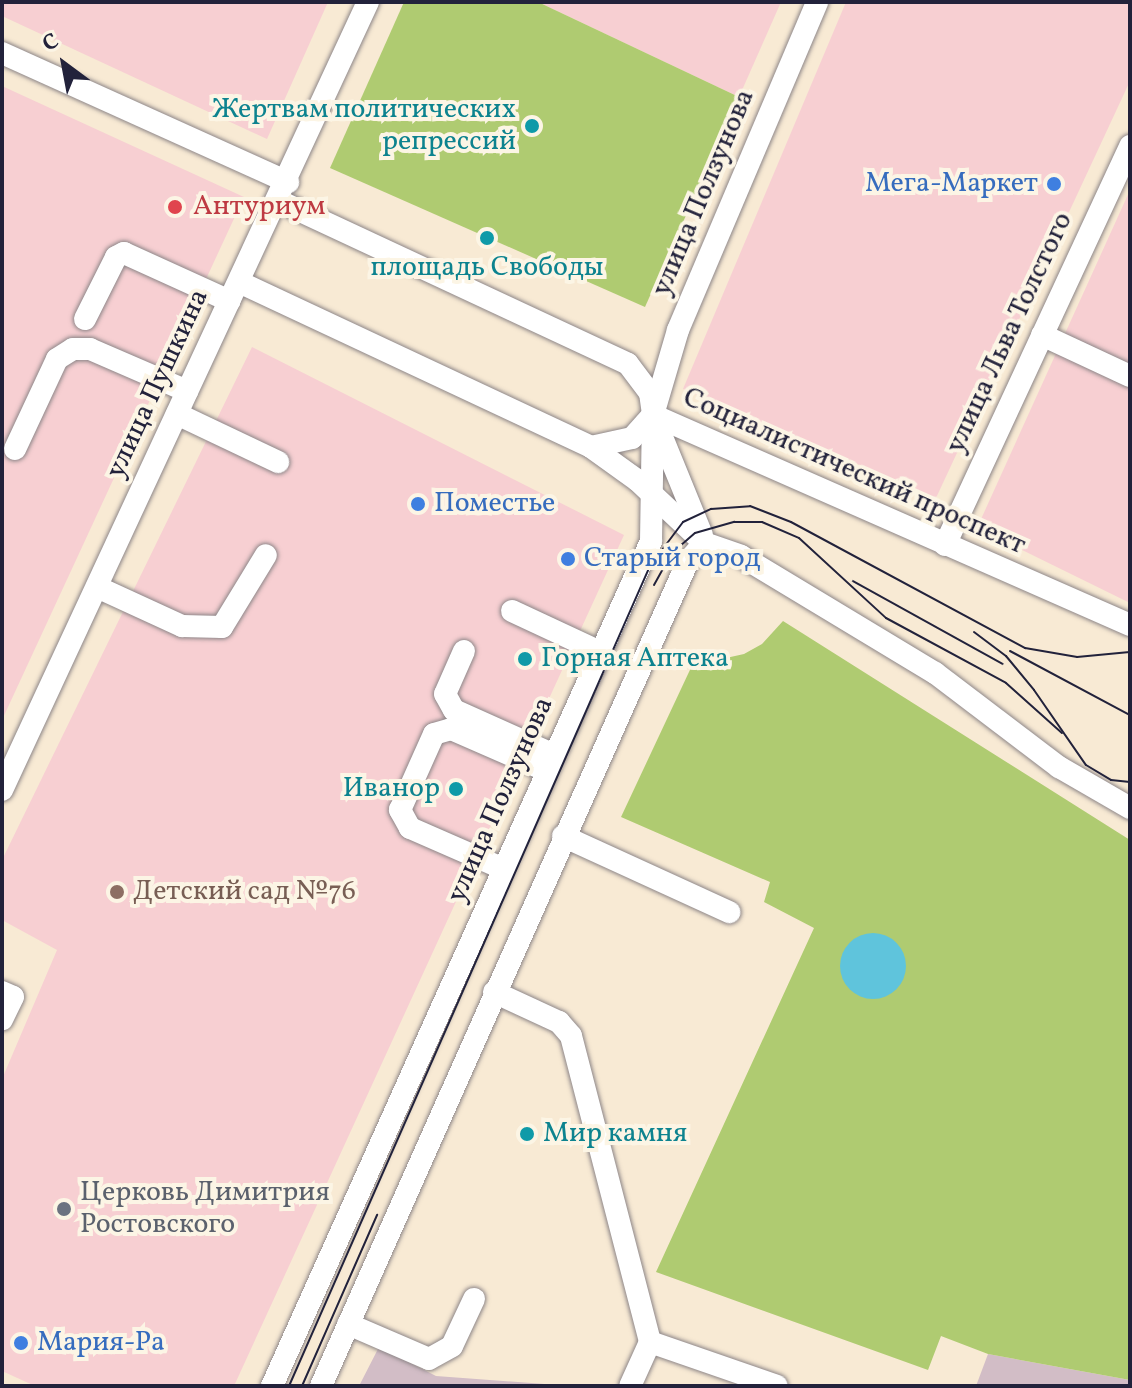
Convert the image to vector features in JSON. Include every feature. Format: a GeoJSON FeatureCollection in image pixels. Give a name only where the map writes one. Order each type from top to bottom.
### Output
{"type":"FeatureCollection","features":[{"type":"Feature","properties":{"kind":"street","name":"улица Пушкина"},"geometry":{"type":"LineString","coordinates":[[2,790],[283,191],[368,2]]}},
{"type":"Feature","properties":{"kind":"street","name":"улица Ползунова"},"geometry":{"type":"LineString","coordinates":[[272,1386],[651,541],[653,415],[678,330],[817,2]]}},
{"type":"Feature","properties":{"kind":"street","name":"Социалистический проспект"},"geometry":{"type":"LineString","coordinates":[[2,53],[628,364],[650,393],[653,415],[1130,625]]}},
{"type":"Feature","properties":{"kind":"street","name":"улица Льва Толстого"},"geometry":{"type":"LineString","coordinates":[[945,545],[1130,146]]}},
{"type":"Feature","properties":{"kind":"street"},"geometry":{"type":"LineString","coordinates":[[85,319],[116,257],[124,253],[235,292],[591,447],[651,494],[704,543],[728,549],[935,673],[1059,767],[1130,808]]}},
{"type":"Feature","properties":{"kind":"street"},"geometry":{"type":"LineString","coordinates":[[1042,335],[1130,376]]}},
{"type":"Feature","properties":{"kind":"street"},"geometry":{"type":"LineString","coordinates":[[15,449],[57,359],[73,349],[90,349],[187,391]]}},
{"type":"Feature","properties":{"kind":"street"},"geometry":{"type":"LineString","coordinates":[[177,414],[278,462]]}},
{"type":"Feature","properties":{"kind":"street"},"geometry":{"type":"LineString","coordinates":[[591,447],[632,438],[653,415],[704,543]]}},
{"type":"Feature","properties":{"kind":"street"},"geometry":{"type":"LineString","coordinates":[[321,1386],[563,836],[688,561],[704,543]]}},
{"type":"Feature","properties":{"kind":"street"},"geometry":{"type":"LineString","coordinates":[[97,587],[182,626],[222,627],[266,555]]}},
{"type":"Feature","properties":{"kind":"street"},"geometry":{"type":"LineString","coordinates":[[512,611],[600,652]]}},
{"type":"Feature","properties":{"kind":"street"},"geometry":{"type":"LineString","coordinates":[[464,651],[445,694],[454,710],[551,763]]}},
{"type":"Feature","properties":{"kind":"street"},"geometry":{"type":"LineString","coordinates":[[504,869],[410,828],[400,810],[434,734],[451,729],[551,763]]}},
{"type":"Feature","properties":{"kind":"street"},"geometry":{"type":"LineString","coordinates":[[563,836],[729,912]]}},
{"type":"Feature","properties":{"kind":"street"},"geometry":{"type":"LineString","coordinates":[[2,992],[13,997],[2,1020]]}},
{"type":"Feature","properties":{"kind":"street"},"geometry":{"type":"LineString","coordinates":[[494,992],[559,1022],[571,1036],[650,1342],[630,1386]]}},
{"type":"Feature","properties":{"kind":"street"},"geometry":{"type":"LineString","coordinates":[[348,1324],[429,1359],[452,1346],[474,1299]]}},
{"type":"Feature","properties":{"kind":"street"},"geometry":{"type":"LineString","coordinates":[[650,1342],[777,1386]]}},
{"type":"Feature","properties":{"kind":"shaded area"},"geometry":{"type":"Polygon","coordinates":[[[2,2],[328,2],[267,139],[2,16],[2,2]]]}},
{"type":"Feature","properties":{"kind":"shaded area"},"geometry":{"type":"Polygon","coordinates":[[[538,2],[781,2],[739,97],[538,2]]]}},
{"type":"Feature","properties":{"kind":"shaded area"},"geometry":{"type":"Polygon","coordinates":[[[846,2],[1130,2],[1130,81],[936,498],[683,389],[846,2]]]}},
{"type":"Feature","properties":{"kind":"shaded area"},"geometry":{"type":"Polygon","coordinates":[[[2,86],[244,197],[2,720],[2,86]]]}},
{"type":"Feature","properties":{"kind":"shaded area"},"geometry":{"type":"Polygon","coordinates":[[[1130,190],[1130,603],[977,528],[1130,190]]]}},
{"type":"Feature","properties":{"kind":"shaded area"},"geometry":{"type":"Polygon","coordinates":[[[252,347],[624,535],[234,1386],[35,1386],[2,1371],[2,1079],[57,950],[2,920],[2,860],[252,347]]]}},
{"type":"Feature","properties":{"kind":"shaded area"},"geometry":{"type":"Polygon","coordinates":[[[379,1347],[436,1376],[571,1386],[359,1386],[379,1347]]]}},
{"type":"Feature","properties":{"kind":"shaded area"},"geometry":{"type":"Polygon","coordinates":[[[988,1354],[1130,1380],[1130,1386],[976,1386],[988,1354]]]}},
{"type":"Feature","properties":{"kind":"green space"},"geometry":{"type":"Polygon","coordinates":[[[404,2],[538,2],[739,97],[645,307],[330,168],[404,2]]]}},
{"type":"Feature","properties":{"kind":"green space"},"geometry":{"type":"Polygon","coordinates":[[[783,621],[1130,840],[1130,1380],[988,1354],[941,1336],[928,1370],[656,1272],[814,928],[764,902],[770,882],[621,817],[696,657],[717,660],[744,654],[762,644],[783,621]]]}},
{"type":"Feature","properties":{"kind":"water"},"geometry":{"type":"Polygon","coordinates":[[[873,933],[886,936],[896,943],[903,953],[906,966],[903,979],[896,989],[886,996],[873,999],[860,996],[850,989],[843,979],[840,966],[843,953],[850,943],[860,936],[873,933]]]}},
{"type":"Feature","properties":{"kind":"tram line"},"geometry":{"type":"LineString","coordinates":[[289,1386],[650,566],[683,522],[711,509],[750,506],[791,522],[1025,648],[1077,657],[1130,652]]}},
{"type":"Feature","properties":{"kind":"tram line"},"geometry":{"type":"LineString","coordinates":[[654,585],[672,553],[695,533],[734,522],[762,522],[799,538],[886,618],[1006,683],[1062,733]]}},
{"type":"Feature","properties":{"kind":"tram line"},"geometry":{"type":"LineString","coordinates":[[853,581],[1003,664]]}},
{"type":"Feature","properties":{"kind":"tram line"},"geometry":{"type":"LineString","coordinates":[[974,632],[1006,656],[1034,690],[1086,765],[1111,780],[1130,782]]}},
{"type":"Feature","properties":{"kind":"tram line"},"geometry":{"type":"LineString","coordinates":[[1010,651],[1130,715]]}},
{"type":"Feature","properties":{"kind":"tram line"},"geometry":{"type":"LineString","coordinates":[[302,1386],[377,1215]]}},
{"type":"Feature","properties":{"kind":"place","name":"Жертвам политических репрессий"},"geometry":{"type":"Point","coordinates":[532,126]}},
{"type":"Feature","properties":{"kind":"place","name":"Мега-Маркет"},"geometry":{"type":"Point","coordinates":[1054,184]}},
{"type":"Feature","properties":{"kind":"place","name":"Антуриум"},"geometry":{"type":"Point","coordinates":[175,207]}},
{"type":"Feature","properties":{"kind":"place","name":"площадь Свободы"},"geometry":{"type":"Point","coordinates":[487,238]}},
{"type":"Feature","properties":{"kind":"place","name":"Поместье"},"geometry":{"type":"Point","coordinates":[418,504]}},
{"type":"Feature","properties":{"kind":"place","name":"Старый город"},"geometry":{"type":"Point","coordinates":[568,559]}},
{"type":"Feature","properties":{"kind":"place","name":"Горная Аптека"},"geometry":{"type":"Point","coordinates":[525,659]}},
{"type":"Feature","properties":{"kind":"place","name":"Иванор"},"geometry":{"type":"Point","coordinates":[456,789]}},
{"type":"Feature","properties":{"kind":"place","name":"Детский сад №76"},"geometry":{"type":"Point","coordinates":[117,892]}},
{"type":"Feature","properties":{"kind":"place","name":"Мир камня"},"geometry":{"type":"Point","coordinates":[527,1134]}},
{"type":"Feature","properties":{"kind":"place","name":"Церковь Димитрия Ростовского"},"geometry":{"type":"Point","coordinates":[64,1209]}},
{"type":"Feature","properties":{"kind":"place","name":"Мария-Ра"},"geometry":{"type":"Point","coordinates":[21,1343]}}]}
